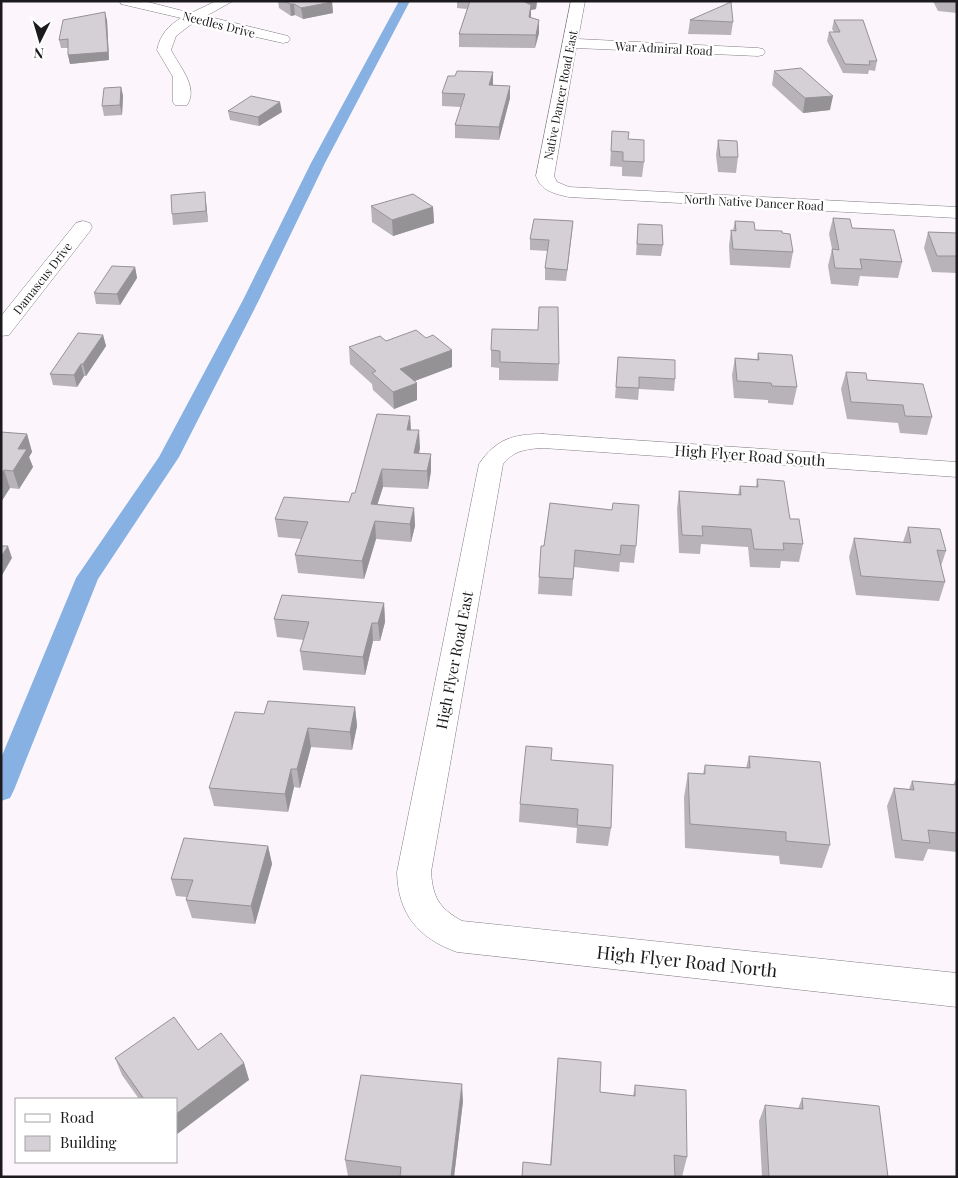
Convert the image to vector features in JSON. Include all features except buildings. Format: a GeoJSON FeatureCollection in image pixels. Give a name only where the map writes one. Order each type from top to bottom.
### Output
{"type":"FeatureCollection","features":[{"type":"Feature","properties":{"kind":"street","name":"Needles Drive"},"geometry":{"type":"LineString","coordinates":[[126,1],[283,39]]}},
{"type":"Feature","properties":{"kind":"street"},"geometry":{"type":"LineString","coordinates":[[181,102],[181,78],[177,68],[166,56],[164,44],[172,31],[227,1]]}},
{"type":"Feature","properties":{"kind":"street","name":"Native Dancer Road East"},"geometry":{"type":"LineString","coordinates":[[552,186],[545,176],[578,1]]}},
{"type":"Feature","properties":{"kind":"street","name":"War Admiral Road"},"geometry":{"type":"LineString","coordinates":[[570,44],[758,52]]}},
{"type":"Feature","properties":{"kind":"street","name":"North Native Dancer Road"},"geometry":{"type":"LineString","coordinates":[[552,186],[569,192],[957,213]]}},
{"type":"Feature","properties":{"kind":"street","name":"Damascus Drive"},"geometry":{"type":"LineString","coordinates":[[1,330],[83,227]]}},
{"type":"Feature","properties":{"kind":"street","name":"High Flyer Road South"},"geometry":{"type":"LineString","coordinates":[[543,441],[957,470]]}},
{"type":"Feature","properties":{"kind":"street","name":"High Flyer Road East"},"geometry":{"type":"LineString","coordinates":[[424,913],[414,890],[414,872],[491,464],[504,449],[515,444],[543,441]]}},
{"type":"Feature","properties":{"kind":"street","name":"High Flyer Road North"},"geometry":{"type":"LineString","coordinates":[[424,913],[438,926],[457,936],[957,990]]}},
{"type":"Feature","properties":{"kind":"waterway"},"geometry":{"type":"LineString","coordinates":[[1,790],[87,578],[169,457],[251,300],[318,163],[405,1]]}}]}
